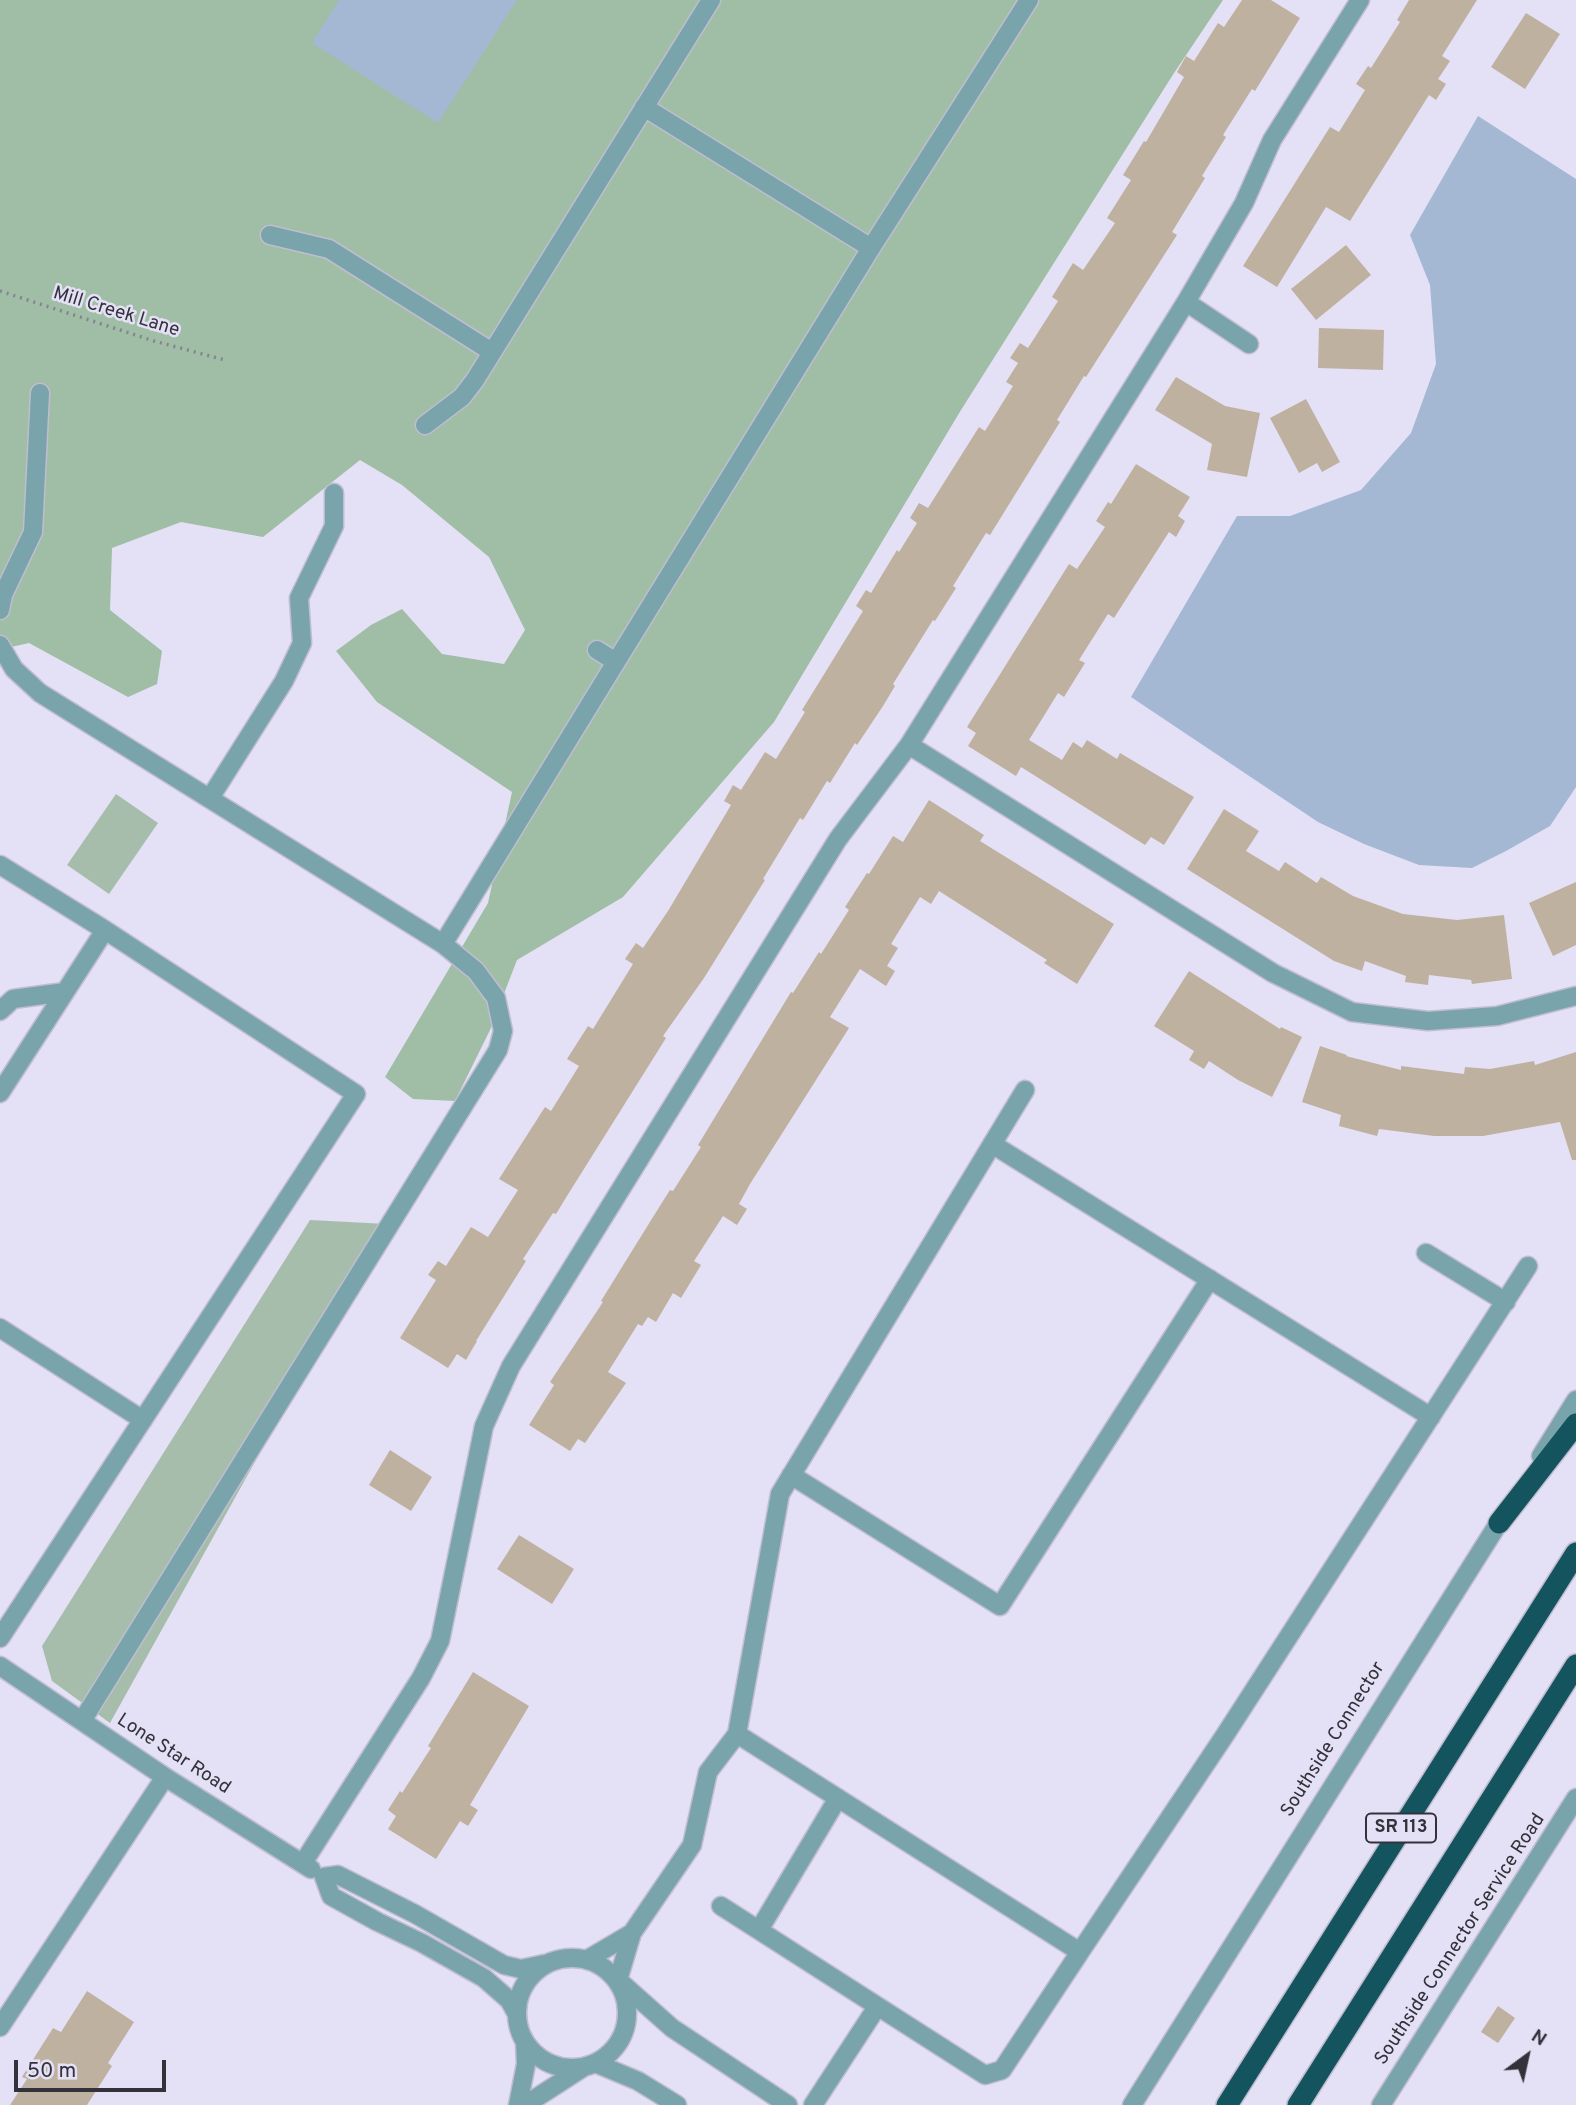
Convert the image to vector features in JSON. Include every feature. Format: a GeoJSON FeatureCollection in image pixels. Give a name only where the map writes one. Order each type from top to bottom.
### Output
{"type":"FeatureCollection","features":[{"type":"Feature","properties":{"kind":"highway"},"geometry":{"type":"LineString","coordinates":[[1499,1522],[1576,1424]]}},
{"type":"Feature","properties":{"kind":"highway","name":"SR 113"},"geometry":{"type":"LineString","coordinates":[[1227,2105],[1576,1553]]}},
{"type":"Feature","properties":{"kind":"highway","name":"SR 113"},"geometry":{"type":"LineString","coordinates":[[1298,2105],[1576,1665]]}},
{"type":"Feature","properties":{"kind":"street"},"geometry":{"type":"LineString","coordinates":[[425,425],[462,397],[711,0]]}},
{"type":"Feature","properties":{"kind":"street"},"geometry":{"type":"LineString","coordinates":[[443,944],[871,248],[1029,0]]}},
{"type":"Feature","properties":{"kind":"street"},"geometry":{"type":"LineString","coordinates":[[303,1863],[421,1678],[440,1640],[484,1426],[511,1366],[838,839],[909,745],[1186,302],[1244,202],[1272,140],[1360,0]]}},
{"type":"Feature","properties":{"kind":"street"},"geometry":{"type":"LineString","coordinates":[[645,107],[871,248]]}},
{"type":"Feature","properties":{"kind":"street"},"geometry":{"type":"LineString","coordinates":[[270,234],[329,248],[492,352]]}},
{"type":"Feature","properties":{"kind":"street"},"geometry":{"type":"LineString","coordinates":[[1186,302],[1249,344]]}},
{"type":"Feature","properties":{"kind":"street"},"geometry":{"type":"LineString","coordinates":[[0,610],[3,595],[33,532],[40,393]]}},
{"type":"Feature","properties":{"kind":"street"},"geometry":{"type":"LineString","coordinates":[[210,798],[284,681],[302,643],[299,598],[334,526],[334,492]]}},
{"type":"Feature","properties":{"kind":"street"},"geometry":{"type":"LineString","coordinates":[[0,645],[14,669],[40,693],[443,944],[476,971],[496,998],[503,1031],[498,1050],[82,1721]]}},
{"type":"Feature","properties":{"kind":"street"},"geometry":{"type":"LineString","coordinates":[[597,650],[616,662]]}},
{"type":"Feature","properties":{"kind":"street"},"geometry":{"type":"LineString","coordinates":[[909,745],[1273,973],[1352,1012],[1428,1021],[1497,1016],[1576,996]]}},
{"type":"Feature","properties":{"kind":"street"},"geometry":{"type":"LineString","coordinates":[[0,864],[356,1094],[0,1638]]}},
{"type":"Feature","properties":{"kind":"street"},"geometry":{"type":"LineString","coordinates":[[0,1093],[105,930]]}},
{"type":"Feature","properties":{"kind":"street"},"geometry":{"type":"LineString","coordinates":[[0,1011],[13,999],[65,992]]}},
{"type":"Feature","properties":{"kind":"street"},"geometry":{"type":"LineString","coordinates":[[525,2105],[609,2054],[620,2042],[628,2011],[618,1980],[632,1933],[692,1845],[708,1772],[737,1734],[780,1494],[1025,1090]]}},
{"type":"Feature","properties":{"kind":"street"},"geometry":{"type":"LineString","coordinates":[[992,1144],[1431,1417]]}},
{"type":"Feature","properties":{"kind":"street"},"geometry":{"type":"LineString","coordinates":[[1426,1253],[1506,1301]]}},
{"type":"Feature","properties":{"kind":"street"},"geometry":{"type":"LineString","coordinates":[[721,1906],[985,2075],[1002,2070],[1225,1735],[1528,1266]]}},
{"type":"Feature","properties":{"kind":"street"},"geometry":{"type":"LineString","coordinates":[[791,1475],[1000,1606],[1210,1279]]}},
{"type":"Feature","properties":{"kind":"street"},"geometry":{"type":"LineString","coordinates":[[0,1328],[143,1420]]}},
{"type":"Feature","properties":{"kind":"street","name":"Southside Connector"},"geometry":{"type":"LineString","coordinates":[[1132,2105],[1576,1400]]}},
{"type":"Feature","properties":{"kind":"street","name":"Lone Star Road"},"geometry":{"type":"LineString","coordinates":[[0,1667],[165,1777],[324,1877],[331,1896],[484,1978],[509,2000],[517,2014]]}},
{"type":"Feature","properties":{"kind":"street"},"geometry":{"type":"LineString","coordinates":[[737,1734],[1080,1952]]}},
{"type":"Feature","properties":{"kind":"street"},"geometry":{"type":"LineString","coordinates":[[0,2027],[165,1777]]}},
{"type":"Feature","properties":{"kind":"street"},"geometry":{"type":"LineString","coordinates":[[759,1930],[838,1798]]}},
{"type":"Feature","properties":{"kind":"street","name":"Southside Connector Service Road"},"geometry":{"type":"LineString","coordinates":[[1381,2105],[1576,1798]]}},
{"type":"Feature","properties":{"kind":"street","name":"Lone Star Road"},"geometry":{"type":"LineString","coordinates":[[324,1877],[338,1875],[415,1914],[504,1965],[521,1969],[544,1964]]}},
{"type":"Feature","properties":{"kind":"street"},"geometry":{"type":"LineString","coordinates":[[588,1959],[632,1933]]}},
{"type":"Feature","properties":{"kind":"street"},"geometry":{"type":"LineString","coordinates":[[677,2105],[638,2081],[591,2064],[573,2068],[559,2067],[534,2053],[525,2042],[517,2014],[518,1999],[533,1973],[544,1964],[573,1957],[588,1959],[604,1967],[672,2028],[788,2105]]}},
{"type":"Feature","properties":{"kind":"street"},"geometry":{"type":"LineString","coordinates":[[813,2105],[877,2007]]}},
{"type":"Feature","properties":{"kind":"street"},"geometry":{"type":"LineString","coordinates":[[518,2105],[526,2064],[525,2042]]}},
{"type":"Feature","properties":{"kind":"path","name":"Mill Creek Lane"},"geometry":{"type":"LineString","coordinates":[[0,291],[155,341],[225,360]]}},
{"type":"Feature","properties":{"kind":"green space"},"geometry":{"type":"Polygon","coordinates":[[[0,0],[1223,0],[961,410],[774,722],[623,897],[517,960],[490,1030],[455,1101],[413,1099],[385,1077],[488,903],[512,792],[377,702],[336,651],[371,625],[402,609],[442,654],[504,664],[525,630],[489,557],[402,485],[360,460],[263,537],[181,522],[112,548],[110,610],[162,651],[157,684],[128,697],[29,643],[2,649],[0,652],[0,0]]]}},
{"type":"Feature","properties":{"kind":"green space"},"geometry":{"type":"Polygon","coordinates":[[[116,794],[158,823],[109,894],[67,865],[116,794]]]}},
{"type":"Feature","properties":{"kind":"green space"},"geometry":{"type":"Polygon","coordinates":[[[310,1220],[387,1224],[110,1723],[52,1681],[42,1646],[310,1220]]]}},
{"type":"Feature","properties":{"kind":"water"},"geometry":{"type":"Polygon","coordinates":[[[339,0],[517,0],[438,123],[312,43],[339,0]]]}},
{"type":"Feature","properties":{"kind":"water"},"geometry":{"type":"Polygon","coordinates":[[[1478,116],[1576,179],[1576,787],[1550,826],[1472,868],[1419,865],[1364,844],[1318,822],[1131,697],[1237,516],[1290,516],[1361,490],[1411,433],[1436,364],[1430,285],[1410,235],[1478,116]]]}},
{"type":"Feature","properties":{"kind":"building"},"geometry":{"type":"Polygon","coordinates":[[[1242,0],[1271,0],[1300,18],[1255,91],[1252,89],[1223,135],[1226,137],[1202,176],[1205,178],[1172,232],[1177,235],[1086,377],[1084,376],[1057,420],[1060,422],[990,535],[986,533],[953,586],[956,588],[893,684],[895,686],[883,706],[830,783],[827,781],[803,820],[800,818],[763,879],[765,880],[704,978],[663,1036],[666,1038],[556,1214],[553,1213],[523,1259],[526,1261],[466,1360],[457,1354],[448,1368],[400,1338],[436,1280],[428,1275],[438,1261],[446,1266],[471,1227],[488,1237],[518,1190],[499,1179],[545,1107],[551,1111],[579,1066],[567,1059],[588,1026],[593,1029],[633,964],[625,959],[636,943],[643,948],[668,911],[731,805],[724,801],[733,785],[741,790],[765,752],[776,759],[805,712],[802,710],[863,611],[856,606],[866,590],[871,593],[917,523],[910,518],[919,503],[928,508],[979,427],[985,431],[1013,386],[1006,382],[1018,363],[1010,358],[1020,343],[1028,348],[1058,301],[1052,297],[1073,263],[1083,270],[1115,223],[1107,218],[1131,180],[1123,175],[1184,77],[1177,72],[1186,56],[1194,61],[1218,23],[1224,27],[1242,0]]]}},
{"type":"Feature","properties":{"kind":"building"},"geometry":{"type":"Polygon","coordinates":[[[1409,0],[1477,0],[1442,56],[1450,61],[1438,79],[1446,84],[1436,100],[1429,95],[1350,221],[1326,207],[1277,287],[1243,266],[1330,127],[1339,132],[1365,90],[1356,84],[1368,66],[1371,68],[1400,22],[1397,20],[1409,0]]]}},
{"type":"Feature","properties":{"kind":"building"},"geometry":{"type":"Polygon","coordinates":[[[1526,13],[1560,34],[1525,89],[1491,67],[1526,13]]]}},
{"type":"Feature","properties":{"kind":"building"},"geometry":{"type":"Polygon","coordinates":[[[1346,245],[1371,275],[1316,320],[1291,289],[1346,245]]]}},
{"type":"Feature","properties":{"kind":"building"},"geometry":{"type":"Polygon","coordinates":[[[1319,328],[1384,330],[1383,370],[1318,368],[1319,328]]]}},
{"type":"Feature","properties":{"kind":"building"},"geometry":{"type":"Polygon","coordinates":[[[1176,377],[1225,406],[1260,413],[1247,477],[1207,470],[1212,444],[1155,410],[1176,377]]]}},
{"type":"Feature","properties":{"kind":"building"},"geometry":{"type":"Polygon","coordinates":[[[1306,399],[1340,462],[1322,472],[1317,463],[1299,473],[1270,418],[1306,399]]]}},
{"type":"Feature","properties":{"kind":"building"},"geometry":{"type":"Polygon","coordinates":[[[1136,464],[1190,497],[1178,516],[1185,521],[1176,537],[1169,532],[1114,618],[1108,614],[1079,660],[1085,663],[1064,697],[1058,693],[1029,740],[1062,760],[1073,742],[1082,748],[1087,740],[1117,759],[1120,753],[1194,797],[1164,845],[1151,837],[1145,845],[1021,767],[1016,776],[968,746],[976,733],[967,727],[1069,564],[1077,569],[1105,527],[1096,521],[1108,502],[1111,504],[1136,464]]]}},
{"type":"Feature","properties":{"kind":"building"},"geometry":{"type":"Polygon","coordinates":[[[929,800],[984,835],[980,841],[1114,924],[1077,984],[1044,963],[1047,960],[939,891],[931,904],[920,897],[891,944],[898,948],[887,966],[895,971],[886,986],[860,969],[830,1017],[849,1028],[750,1184],[739,1204],[747,1209],[737,1225],[723,1216],[694,1261],[701,1265],[681,1298],[673,1293],[656,1322],[648,1317],[642,1326],[638,1324],[608,1372],[626,1383],[585,1443],[578,1439],[570,1451],[529,1425],[554,1385],[550,1382],[603,1302],[601,1301],[670,1190],[673,1191],[701,1147],[698,1145],[791,992],[793,993],[819,952],[821,954],[849,910],[845,907],[867,873],[869,874],[893,836],[903,842],[929,800]]]}},
{"type":"Feature","properties":{"kind":"building"},"geometry":{"type":"Polygon","coordinates":[[[1224,809],[1259,831],[1246,851],[1279,871],[1285,862],[1317,883],[1321,877],[1353,896],[1403,914],[1457,920],[1504,915],[1512,979],[1472,984],[1471,980],[1429,975],[1428,985],[1405,982],[1406,976],[1365,961],[1362,971],[1334,961],[1187,869],[1224,809]]]}},
{"type":"Feature","properties":{"kind":"building"},"geometry":{"type":"Polygon","coordinates":[[[1576,882],[1576,945],[1553,956],[1529,903],[1576,882]]]}},
{"type":"Feature","properties":{"kind":"building"},"geometry":{"type":"Polygon","coordinates":[[[1189,971],[1280,1029],[1281,1027],[1302,1037],[1272,1097],[1238,1080],[1209,1061],[1204,1069],[1189,1060],[1194,1051],[1154,1026],[1189,971]]]}},
{"type":"Feature","properties":{"kind":"building"},"geometry":{"type":"Polygon","coordinates":[[[1320,1046],[1346,1056],[1401,1070],[1401,1066],[1464,1074],[1465,1067],[1490,1069],[1534,1061],[1535,1065],[1576,1052],[1576,1160],[1572,1160],[1560,1122],[1483,1136],[1434,1136],[1379,1129],[1377,1136],[1339,1126],[1341,1115],[1302,1102],[1320,1046]]]}},
{"type":"Feature","properties":{"kind":"building"},"geometry":{"type":"Polygon","coordinates":[[[390,1450],[432,1477],[411,1511],[369,1485],[390,1450]]]}},
{"type":"Feature","properties":{"kind":"building"},"geometry":{"type":"Polygon","coordinates":[[[519,1535],[574,1569],[552,1604],[497,1569],[519,1535]]]}},
{"type":"Feature","properties":{"kind":"building"},"geometry":{"type":"Polygon","coordinates":[[[473,1672],[529,1706],[470,1805],[478,1810],[468,1826],[460,1821],[436,1859],[388,1829],[396,1816],[388,1810],[431,1748],[428,1746],[473,1672]]]}},
{"type":"Feature","properties":{"kind":"building"},"geometry":{"type":"Polygon","coordinates":[[[87,1991],[134,2022],[108,2063],[112,2066],[87,2105],[10,2105],[27,2079],[22,2077],[53,2028],[61,2032],[87,1991]]]}},
{"type":"Feature","properties":{"kind":"building"},"geometry":{"type":"Polygon","coordinates":[[[1498,2006],[1515,2018],[1498,2043],[1481,2032],[1498,2006]]]}}]}
